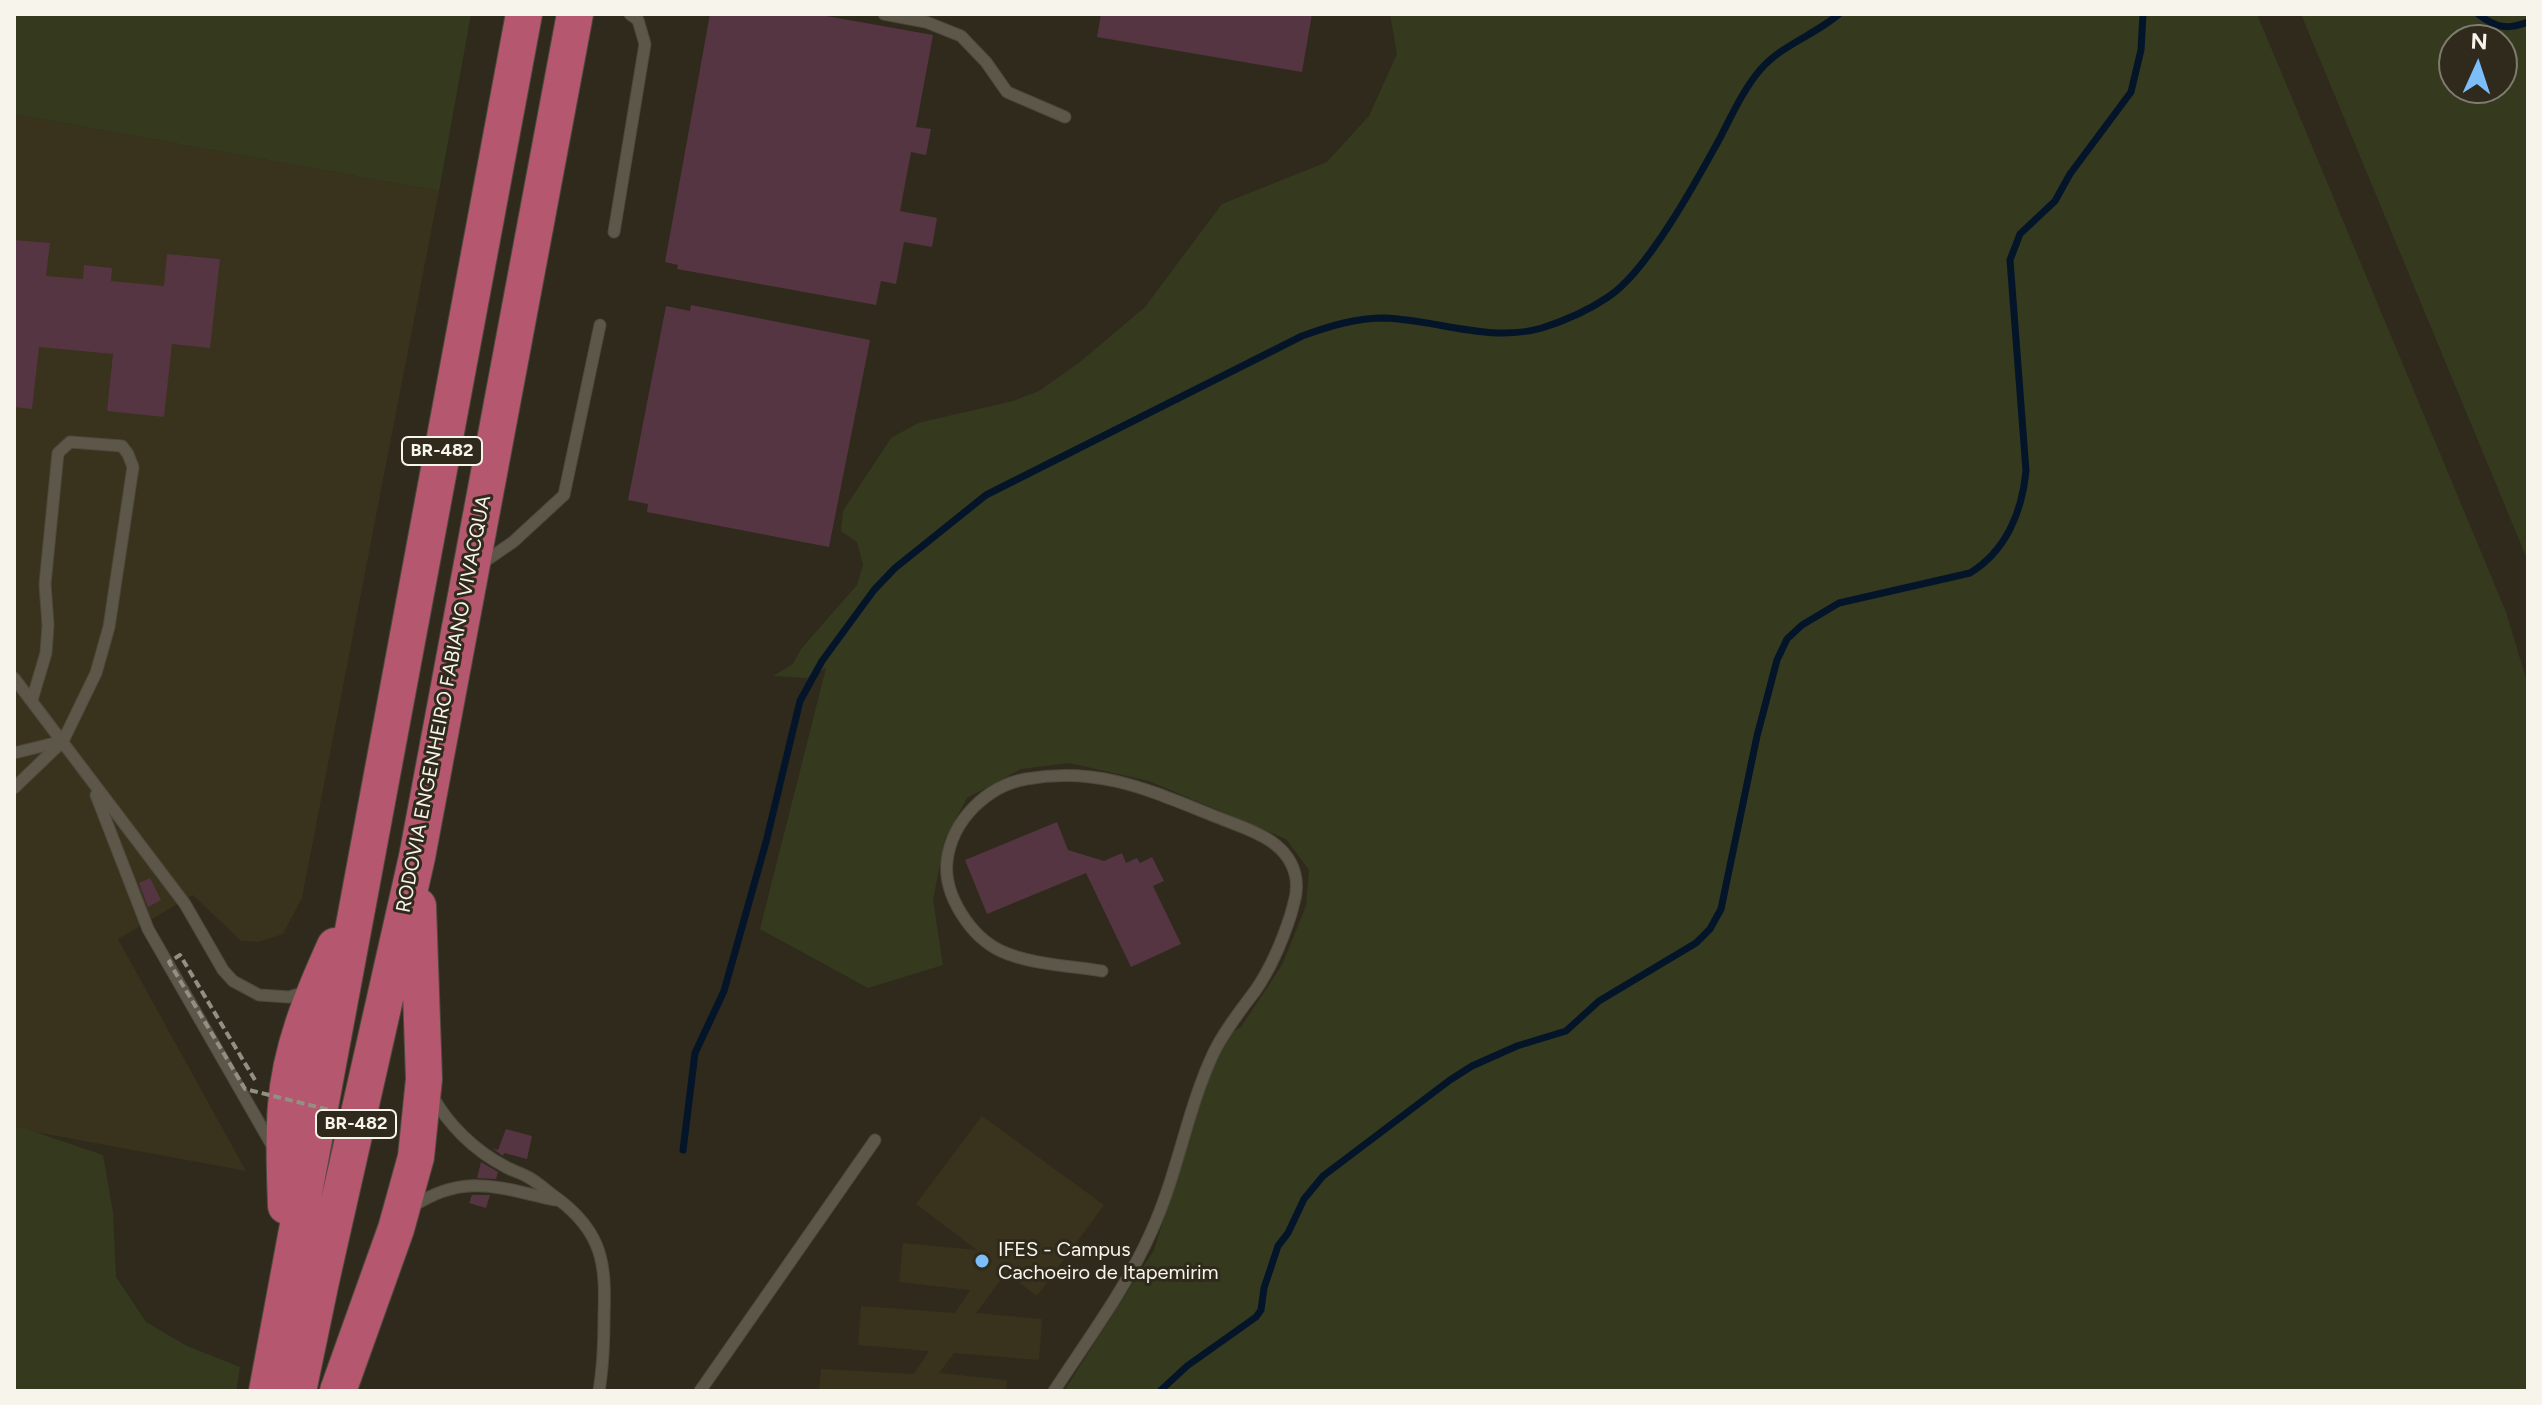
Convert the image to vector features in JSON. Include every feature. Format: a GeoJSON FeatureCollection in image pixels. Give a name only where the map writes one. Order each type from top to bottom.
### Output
{"type":"FeatureCollection","features":[{"type":"Feature","properties":{"kind":"highway","name":"BR-482"},"geometry":{"type":"LineString","coordinates":[[267,1391],[524,14]]}},
{"type":"Feature","properties":{"kind":"highway","name":"RODOVIA ENGENHEIRO FABIANO VIVACQUA"},"geometry":{"type":"LineString","coordinates":[[298,1391],[417,857],[575,14]]}},
{"type":"Feature","properties":{"kind":"highway"},"geometry":{"type":"LineString","coordinates":[[338,1391],[400,1217],[416,1157],[424,1079],[417,857]]}},
{"type":"Feature","properties":{"kind":"highway"},"geometry":{"type":"LineString","coordinates":[[287,1280],[285,1126],[290,1072],[306,1015],[361,887]]}},
{"type":"Feature","properties":{"kind":"lane"},"geometry":{"type":"LineString","coordinates":[[614,232],[645,44],[638,20],[630,14]]}},
{"type":"Feature","properties":{"kind":"lane"},"geometry":{"type":"LineString","coordinates":[[884,14],[926,22],[961,36],[986,62],[1007,92],[1065,117]]}},
{"type":"Feature","properties":{"kind":"lane"},"geometry":{"type":"LineString","coordinates":[[470,571],[513,542],[564,495],[600,325]]}},
{"type":"Feature","properties":{"kind":"lane"},"geometry":{"type":"LineString","coordinates":[[14,788],[63,741],[96,673],[109,627],[133,467],[122,446],[70,442],[58,453],[45,584],[48,625],[46,653],[32,700]]}},
{"type":"Feature","properties":{"kind":"lane"},"geometry":{"type":"LineString","coordinates":[[14,678],[185,904],[223,970],[233,981],[259,995],[274,998],[304,994],[317,987]]}},
{"type":"Feature","properties":{"kind":"lane"},"geometry":{"type":"LineString","coordinates":[[14,753],[63,741]]}},
{"type":"Feature","properties":{"kind":"lane"},"geometry":{"type":"LineString","coordinates":[[1054,1391],[1134,1268],[1153,1228],[1206,1071],[1228,1028],[1265,975],[1282,940],[1296,900],[1292,865],[1281,848],[1264,837],[1118,780],[1081,775],[1051,776],[1010,783],[989,794],[971,809],[962,822],[952,842],[947,863],[949,882],[962,913],[974,930],[1000,950],[1019,957],[1102,971]]}},
{"type":"Feature","properties":{"kind":"lane"},"geometry":{"type":"LineString","coordinates":[[92,783],[148,929],[285,1169]]}},
{"type":"Feature","properties":{"kind":"lane"},"geometry":{"type":"LineString","coordinates":[[424,1079],[435,1101],[466,1139],[506,1167],[529,1177],[560,1201],[583,1220],[598,1246],[603,1261],[605,1312],[599,1391]]}},
{"type":"Feature","properties":{"kind":"lane"},"geometry":{"type":"LineString","coordinates":[[700,1391],[875,1140]]}},
{"type":"Feature","properties":{"kind":"lane"},"geometry":{"type":"LineString","coordinates":[[400,1217],[437,1192],[470,1185],[507,1187],[560,1201]]}},
{"type":"Feature","properties":{"kind":"path"},"geometry":{"type":"LineString","coordinates":[[255,1080],[180,955],[169,962],[245,1089],[366,1119]]}},
{"type":"Feature","properties":{"kind":"shaded area"},"geometry":{"type":"Polygon","coordinates":[[[14,114],[439,191],[302,898],[283,934],[258,942],[241,941],[193,895],[118,939],[246,1171],[14,1128],[14,114]]]}},
{"type":"Feature","properties":{"kind":"shaded area","name":"IFES - Campus Cachoeiro de Itapemirim"},"geometry":{"type":"Polygon","coordinates":[[[982,1116],[1104,1205],[1037,1296],[1006,1273],[976,1313],[1042,1319],[1039,1360],[954,1353],[939,1373],[1007,1380],[1006,1391],[819,1391],[821,1369],[914,1374],[929,1351],[858,1345],[861,1306],[955,1313],[970,1290],[899,1282],[903,1243],[977,1250],[916,1204],[982,1116]]]}},
{"type":"Feature","properties":{"kind":"green space"},"geometry":{"type":"Polygon","coordinates":[[[14,14],[471,14],[439,191],[14,114],[14,14]]]}},
{"type":"Feature","properties":{"kind":"green space"},"geometry":{"type":"Polygon","coordinates":[[[1390,14],[2257,14],[2506,612],[2528,685],[2528,1391],[1064,1391],[1154,1250],[1220,1039],[1241,1027],[1282,965],[1306,906],[1309,870],[1286,839],[1149,781],[1069,763],[1021,769],[967,798],[945,839],[933,900],[943,965],[868,988],[760,929],[826,668],[807,678],[773,676],[793,664],[801,649],[857,585],[863,565],[857,542],[841,531],[843,511],[891,438],[918,423],[1013,401],[1039,391],[1080,362],[1145,307],[1222,204],[1327,162],[1369,116],[1397,54],[1390,14]]]}},
{"type":"Feature","properties":{"kind":"green space"},"geometry":{"type":"Polygon","coordinates":[[[2301,14],[2528,14],[2528,561],[2301,14]]]}},
{"type":"Feature","properties":{"kind":"green space"},"geometry":{"type":"Polygon","coordinates":[[[14,1127],[103,1155],[113,1212],[116,1277],[146,1322],[187,1346],[240,1367],[236,1391],[14,1391],[14,1127]]]}},
{"type":"Feature","properties":{"kind":"building"},"geometry":{"type":"Polygon","coordinates":[[[710,14],[815,14],[933,35],[916,127],[931,129],[926,155],[911,152],[900,211],[937,218],[932,247],[904,242],[896,284],[881,281],[876,305],[677,269],[678,265],[665,262],[710,14]]]}},
{"type":"Feature","properties":{"kind":"building"},"geometry":{"type":"Polygon","coordinates":[[[1101,14],[1312,14],[1302,72],[1097,37],[1101,14]]]}},
{"type":"Feature","properties":{"kind":"building"},"geometry":{"type":"Polygon","coordinates":[[[14,240],[50,243],[46,276],[83,279],[84,265],[112,268],[111,281],[164,286],[167,254],[220,259],[210,348],[172,344],[164,417],[107,411],[113,354],[39,347],[32,409],[14,407],[14,240]]]}},
{"type":"Feature","properties":{"kind":"building"},"geometry":{"type":"Polygon","coordinates":[[[691,305],[870,340],[829,547],[647,512],[648,504],[628,500],[666,306],[690,311],[691,305]]]}},
{"type":"Feature","properties":{"kind":"building"},"geometry":{"type":"Polygon","coordinates":[[[1057,822],[1068,850],[1104,861],[1122,853],[1126,863],[1137,858],[1140,863],[1152,857],[1164,881],[1153,886],[1181,944],[1131,967],[1086,873],[987,914],[965,860],[1057,822]]]}},
{"type":"Feature","properties":{"kind":"building"},"geometry":{"type":"Polygon","coordinates":[[[150,878],[161,900],[148,907],[139,883],[150,878]]]}},
{"type":"Feature","properties":{"kind":"building"},"geometry":{"type":"Polygon","coordinates":[[[506,1129],[532,1136],[527,1159],[504,1153],[503,1156],[492,1148],[498,1150],[506,1129]]]}},
{"type":"Feature","properties":{"kind":"building"},"geometry":{"type":"Polygon","coordinates":[[[481,1162],[498,1172],[496,1179],[477,1178],[481,1162]]]}},
{"type":"Feature","properties":{"kind":"building"},"geometry":{"type":"Polygon","coordinates":[[[472,1195],[490,1195],[486,1208],[469,1203],[472,1195]]]}},
{"type":"Feature","properties":{"kind":"waterway"},"geometry":{"type":"LineString","coordinates":[[683,1150],[695,1053],[724,991],[766,842],[800,701],[822,661],[874,590],[895,568],[986,495],[1302,336],[1343,323],[1385,318],[1483,332],[1522,332],[1559,322],[1601,302],[1623,285],[1655,247],[1760,70],[1768,61],[1839,14]]}},
{"type":"Feature","properties":{"kind":"waterway"},"geometry":{"type":"LineString","coordinates":[[1160,1391],[1187,1366],[1256,1317],[1261,1310],[1264,1288],[1278,1246],[1288,1233],[1304,1199],[1323,1176],[1450,1080],[1472,1066],[1517,1046],[1566,1031],[1599,1001],[1696,943],[1710,929],[1721,909],[1757,736],[1777,660],[1787,639],[1802,625],[1839,603],[1970,573],[1983,564],[2002,542],[2021,501],[2026,471],[2010,260],[2020,234],[2055,201],[2070,174],[2131,92],[2141,50],[2143,14]]}},
{"type":"Feature","properties":{"kind":"waterway"},"geometry":{"type":"LineString","coordinates":[[2478,14],[2502,26],[2528,22]]}},
{"type":"Feature","properties":{"kind":"place","name":"IFES - Campus Cachoeiro de Itapemirim"},"geometry":{"type":"Point","coordinates":[982,1261]}}]}
